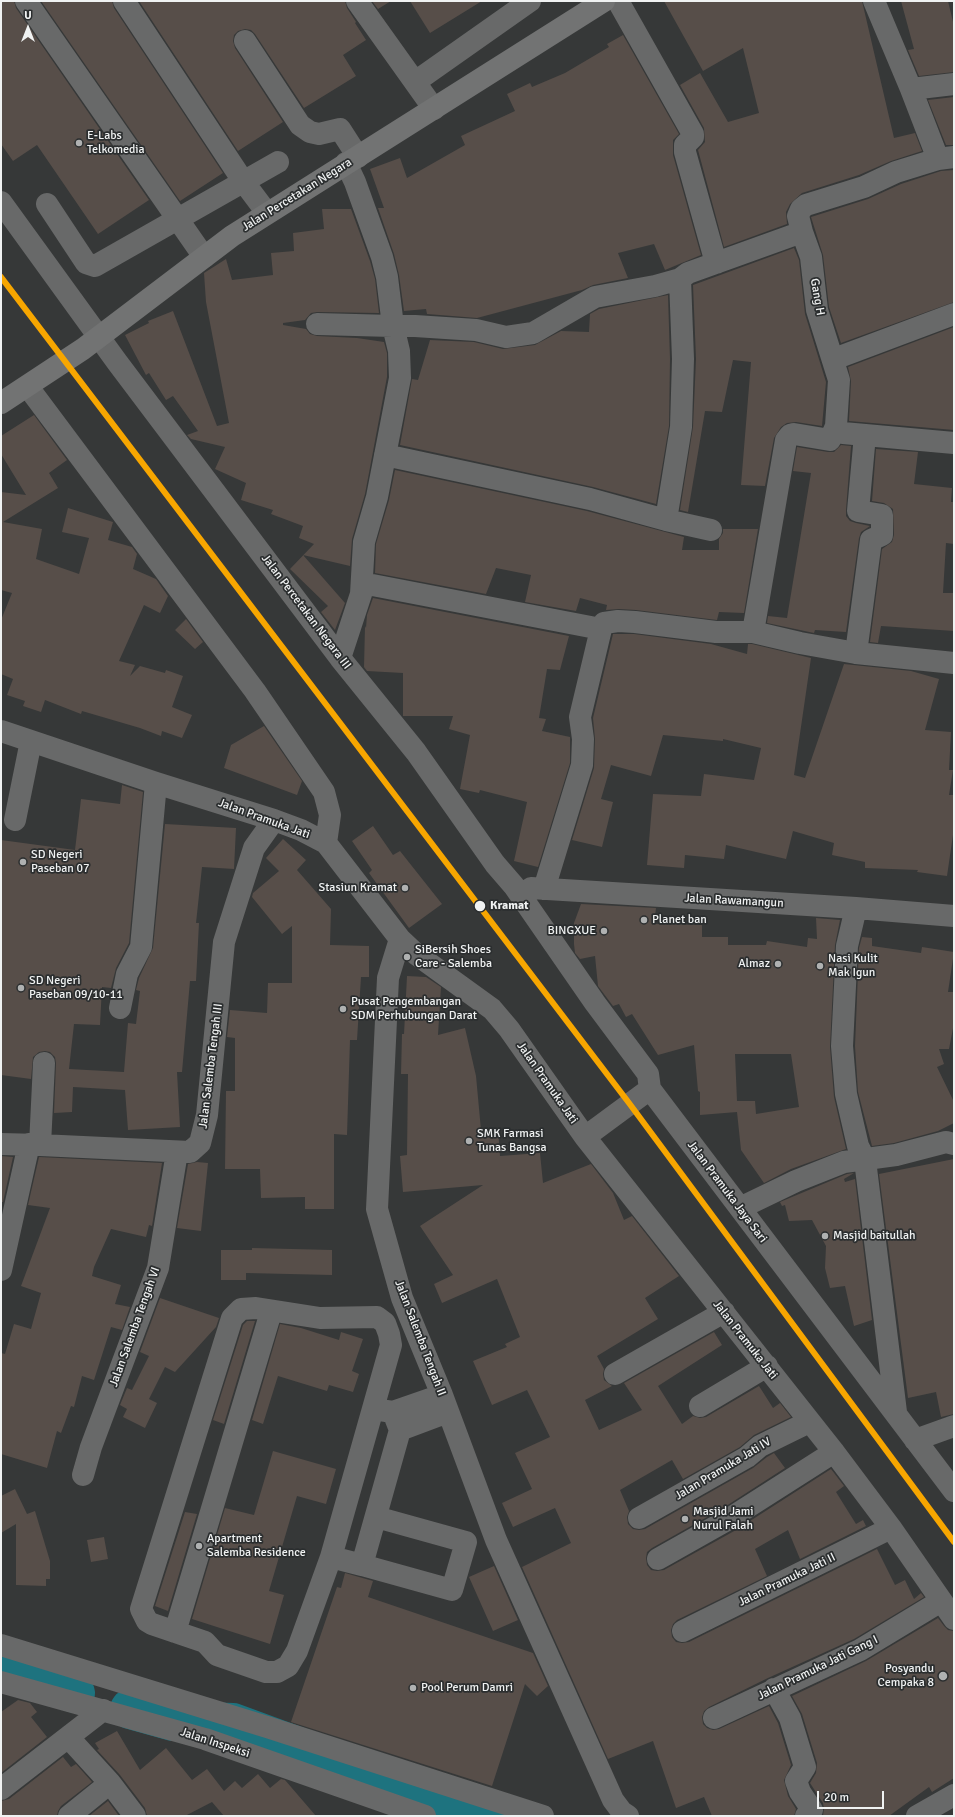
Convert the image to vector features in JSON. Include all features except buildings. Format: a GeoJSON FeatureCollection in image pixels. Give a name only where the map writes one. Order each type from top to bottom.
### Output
{"type":"FeatureCollection","features":[{"type":"Feature","properties":{"kind":"main road","name":"Jalan Percetakan Negara"},"geometry":{"type":"LineString","coordinates":[[2,400],[28,387],[99,337],[232,236],[604,1]]}},
{"type":"Feature","properties":{"kind":"street"},"geometry":{"type":"LineString","coordinates":[[26,1],[204,257]]}},
{"type":"Feature","properties":{"kind":"street"},"geometry":{"type":"LineString","coordinates":[[124,1],[242,181],[267,213]]}},
{"type":"Feature","properties":{"kind":"street"},"geometry":{"type":"LineString","coordinates":[[357,1],[434,109]]}},
{"type":"Feature","properties":{"kind":"street"},"geometry":{"type":"LineString","coordinates":[[414,82],[530,1]]}},
{"type":"Feature","properties":{"kind":"street"},"geometry":{"type":"LineString","coordinates":[[618,1],[693,134],[693,137],[685,145],[685,152],[716,263]]}},
{"type":"Feature","properties":{"kind":"street"},"geometry":{"type":"LineString","coordinates":[[874,1],[911,89],[946,158]]}},
{"type":"Feature","properties":{"kind":"street"},"geometry":{"type":"LineString","coordinates":[[246,41],[300,125],[310,132],[319,134],[340,129],[352,160],[355,182],[388,278],[393,326],[399,351],[400,378],[377,497],[364,542],[362,583],[355,615],[340,658]]}},
{"type":"Feature","properties":{"kind":"street"},"geometry":{"type":"LineString","coordinates":[[911,89],[954,84]]}},
{"type":"Feature","properties":{"kind":"street","name":"Gang H"},"geometry":{"type":"LineString","coordinates":[[836,426],[839,380],[834,359],[817,310],[811,257],[798,216],[801,209],[806,205],[864,187],[896,172],[946,158]]}},
{"type":"Feature","properties":{"kind":"street"},"geometry":{"type":"LineString","coordinates":[[47,204],[86,263],[95,266],[242,181],[278,162]]}},
{"type":"Feature","properties":{"kind":"street","name":"Jalan Percetakan Negara III"},"geometry":{"type":"LineString","coordinates":[[1,202],[99,337],[340,658],[416,752],[495,864],[514,886]]}},
{"type":"Feature","properties":{"kind":"street"},"geometry":{"type":"LineString","coordinates":[[317,324],[415,326],[476,330],[506,337],[533,333],[595,298],[655,286],[680,279],[688,273],[802,232]]}},
{"type":"Feature","properties":{"kind":"street"},"geometry":{"type":"LineString","coordinates":[[666,520],[681,427],[682,359],[680,279]]}},
{"type":"Feature","properties":{"kind":"street"},"geometry":{"type":"LineString","coordinates":[[834,359],[954,314]]}},
{"type":"Feature","properties":{"kind":"street"},"geometry":{"type":"LineString","coordinates":[[28,387],[256,691],[324,792],[330,815],[326,844]]}},
{"type":"Feature","properties":{"kind":"street"},"geometry":{"type":"LineString","coordinates":[[836,426],[839,431],[843,433],[954,443]]}},
{"type":"Feature","properties":{"kind":"street"},"geometry":{"type":"LineString","coordinates":[[753,632],[786,440],[790,435],[794,434],[830,440],[836,426]]}},
{"type":"Feature","properties":{"kind":"street"},"geometry":{"type":"LineString","coordinates":[[856,653],[871,540],[882,534],[882,514],[858,511],[865,434]]}},
{"type":"Feature","properties":{"kind":"street"},"geometry":{"type":"LineString","coordinates":[[385,455],[590,499],[666,520],[711,530]]}},
{"type":"Feature","properties":{"kind":"street"},"geometry":{"type":"LineString","coordinates":[[362,583],[601,629]]}},
{"type":"Feature","properties":{"kind":"street"},"geometry":{"type":"LineString","coordinates":[[544,889],[582,765],[583,739],[580,717],[601,629],[604,623],[618,621],[716,632],[753,632],[800,643],[856,653],[954,663]]}},
{"type":"Feature","properties":{"kind":"street","name":"Jalan Pramuka Jati"},"geometry":{"type":"LineString","coordinates":[[1,731],[156,783],[274,820],[301,830],[326,844],[400,939],[416,954],[492,1009],[509,1029],[585,1137],[834,1452],[891,1528],[954,1619]]}},
{"type":"Feature","properties":{"kind":"street"},"geometry":{"type":"LineString","coordinates":[[14,820],[31,741]]}},
{"type":"Feature","properties":{"kind":"street"},"geometry":{"type":"LineString","coordinates":[[120,1008],[127,974],[141,947],[156,783]]}},
{"type":"Feature","properties":{"kind":"street","name":"Jalan Salemba Tengah III"},"geometry":{"type":"LineString","coordinates":[[1,1144],[34,1144],[190,1152],[200,1143],[207,1115],[224,942],[254,848],[274,820]]}},
{"type":"Feature","properties":{"kind":"street","name":"Jalan Rawamangun"},"geometry":{"type":"LineString","coordinates":[[514,886],[856,908],[954,916]]}},
{"type":"Feature","properties":{"kind":"street","name":"Jalan Pramuka Jaya Sari"},"geometry":{"type":"LineString","coordinates":[[514,886],[595,1003],[648,1074],[650,1089],[954,1491]]}},
{"type":"Feature","properties":{"kind":"street"},"geometry":{"type":"LineString","coordinates":[[856,908],[847,946],[842,1046],[846,1094],[858,1146],[865,1160],[896,1414]]}},
{"type":"Feature","properties":{"kind":"street","name":"Jalan Salemba Tengah II"},"geometry":{"type":"LineString","coordinates":[[400,939],[388,978],[378,1209],[402,1298],[445,1404],[496,1540],[613,1800],[622,1812],[628,1816]]}},
{"type":"Feature","properties":{"kind":"street"},"geometry":{"type":"LineString","coordinates":[[1,1270],[34,1144],[44,1063]]}},
{"type":"Feature","properties":{"kind":"street"},"geometry":{"type":"LineString","coordinates":[[585,1137],[650,1089]]}},
{"type":"Feature","properties":{"kind":"street"},"geometry":{"type":"LineString","coordinates":[[740,1208],[796,1181],[844,1162],[896,1155],[946,1142],[954,1144]]}},
{"type":"Feature","properties":{"kind":"street","name":"Jalan Salemba Tengah VI"},"geometry":{"type":"LineString","coordinates":[[83,1475],[91,1447],[158,1268],[177,1152]]}},
{"type":"Feature","properties":{"kind":"street"},"geometry":{"type":"LineString","coordinates":[[362,1565],[376,1516],[389,1417],[391,1345],[385,1323],[377,1317],[320,1318],[271,1312],[256,1308],[241,1310],[232,1318],[141,1609],[147,1621],[205,1642],[217,1655],[266,1672],[277,1672],[288,1666],[297,1651],[331,1556],[389,1417]]}},
{"type":"Feature","properties":{"kind":"street"},"geometry":{"type":"LineString","coordinates":[[175,1632],[271,1312]]}},
{"type":"Feature","properties":{"kind":"street"},"geometry":{"type":"LineString","coordinates":[[615,1374],[724,1312]]}},
{"type":"Feature","properties":{"kind":"street"},"geometry":{"type":"LineString","coordinates":[[700,1406],[767,1366]]}},
{"type":"Feature","properties":{"kind":"street"},"geometry":{"type":"LineString","coordinates":[[389,1417],[445,1404]]}},
{"type":"Feature","properties":{"kind":"street","name":"Jalan Pramuka Jati IV"},"geometry":{"type":"LineString","coordinates":[[639,1518],[747,1456],[760,1446],[809,1422]]}},
{"type":"Feature","properties":{"kind":"street"},"geometry":{"type":"LineString","coordinates":[[915,1440],[954,1426]]}},
{"type":"Feature","properties":{"kind":"street"},"geometry":{"type":"LineString","coordinates":[[658,1560],[728,1520],[834,1452]]}},
{"type":"Feature","properties":{"kind":"street"},"geometry":{"type":"LineString","coordinates":[[331,1556],[452,1590],[466,1542],[376,1516]]}},
{"type":"Feature","properties":{"kind":"street","name":"Jalan Pramuka Jati II"},"geometry":{"type":"LineString","coordinates":[[682,1631],[891,1528]]}},
{"type":"Feature","properties":{"kind":"street","name":"Jalan Pramuka Jati Gang I"},"geometry":{"type":"LineString","coordinates":[[714,1718],[860,1650],[941,1601]]}},
{"type":"Feature","properties":{"kind":"street"},"geometry":{"type":"LineString","coordinates":[[1,1645],[267,1726],[543,1816]]}},
{"type":"Feature","properties":{"kind":"street","name":"Jalan Inspeksi"},"geometry":{"type":"LineString","coordinates":[[1,1682],[205,1739],[425,1816]]}},
{"type":"Feature","properties":{"kind":"street"},"geometry":{"type":"LineString","coordinates":[[774,1690],[790,1718],[804,1767],[796,1781],[800,1792],[812,1810],[806,1816]]}},
{"type":"Feature","properties":{"kind":"street"},"geometry":{"type":"LineString","coordinates":[[1,1789],[103,1710]]}},
{"type":"Feature","properties":{"kind":"street"},"geometry":{"type":"LineString","coordinates":[[68,1737],[110,1783],[135,1816]]}},
{"type":"Feature","properties":{"kind":"street"},"geometry":{"type":"LineString","coordinates":[[69,1816],[110,1783]]}},
{"type":"Feature","properties":{"kind":"street"},"geometry":{"type":"LineString","coordinates":[[917,1816],[954,1795]]}},
{"type":"Feature","properties":{"kind":"waterway"},"geometry":{"type":"LineString","coordinates":[[1,1670],[75,1693]]}},
{"type":"Feature","properties":{"kind":"waterway"},"geometry":{"type":"LineString","coordinates":[[130,1709],[173,1721],[233,1723],[486,1816]]}},
{"type":"Feature","properties":{"kind":"transit line"},"geometry":{"type":"LineString","coordinates":[[1,277],[629,1103],[954,1542]]}},
{"type":"Feature","properties":{"kind":"place","name":"E-Labs Telkomedia"},"geometry":{"type":"Point","coordinates":[79,143]}},
{"type":"Feature","properties":{"kind":"place","name":"SD Negeri Paseban 07"},"geometry":{"type":"Point","coordinates":[23,862]}},
{"type":"Feature","properties":{"kind":"place","name":"Stasiun Kramat"},"geometry":{"type":"Point","coordinates":[405,888]}},
{"type":"Feature","properties":{"kind":"place","name":"Kramat"},"geometry":{"type":"Point","coordinates":[480,906]}},
{"type":"Feature","properties":{"kind":"place","name":"Planet ban"},"geometry":{"type":"Point","coordinates":[644,920]}},
{"type":"Feature","properties":{"kind":"place","name":"BINGXUE"},"geometry":{"type":"Point","coordinates":[604,931]}},
{"type":"Feature","properties":{"kind":"place","name":"SiBersih Shoes Care - Salemba"},"geometry":{"type":"Point","coordinates":[407,957]}},
{"type":"Feature","properties":{"kind":"place","name":"Almaz"},"geometry":{"type":"Point","coordinates":[778,964]}},
{"type":"Feature","properties":{"kind":"place","name":"Nasi Kulit Mak Igun"},"geometry":{"type":"Point","coordinates":[820,966]}},
{"type":"Feature","properties":{"kind":"place","name":"SD Negeri Paseban 09/10-11"},"geometry":{"type":"Point","coordinates":[21,988]}},
{"type":"Feature","properties":{"kind":"place","name":"Pusat Pengembangan SDM Perhubungan Darat"},"geometry":{"type":"Point","coordinates":[343,1009]}},
{"type":"Feature","properties":{"kind":"place","name":"SMK Farmasi Tunas Bangsa"},"geometry":{"type":"Point","coordinates":[469,1141]}},
{"type":"Feature","properties":{"kind":"place","name":"Masjid baitullah"},"geometry":{"type":"Point","coordinates":[825,1236]}},
{"type":"Feature","properties":{"kind":"place","name":"Masjid Jami Nurul Falah"},"geometry":{"type":"Point","coordinates":[685,1519]}},
{"type":"Feature","properties":{"kind":"place","name":"Apartment Salemba Residence"},"geometry":{"type":"Point","coordinates":[199,1546]}},
{"type":"Feature","properties":{"kind":"place","name":"Posyandu Cempaka 8"},"geometry":{"type":"Point","coordinates":[943,1676]}},
{"type":"Feature","properties":{"kind":"place","name":"Pool Perum Damri"},"geometry":{"type":"Point","coordinates":[413,1688]}}]}
